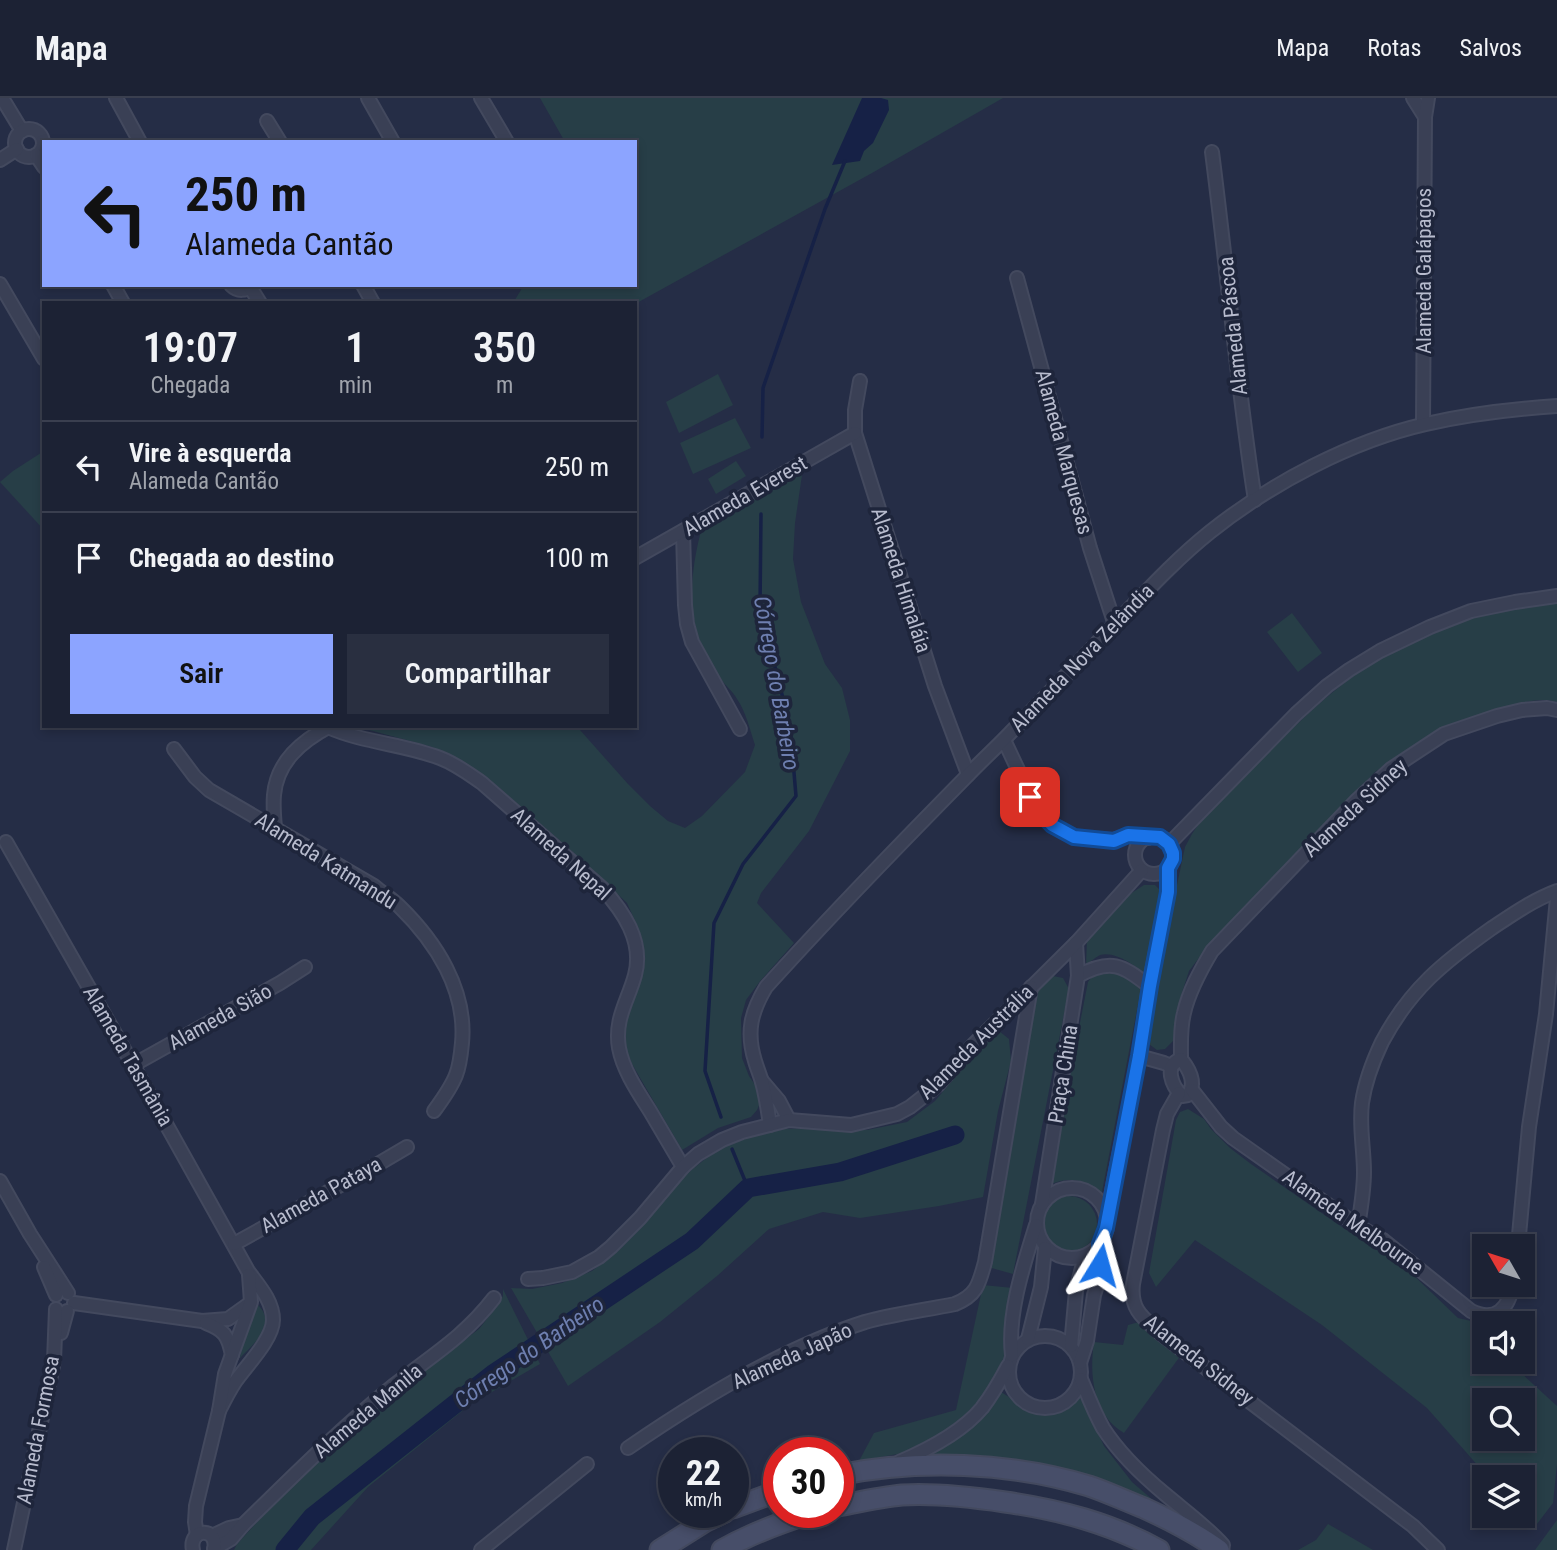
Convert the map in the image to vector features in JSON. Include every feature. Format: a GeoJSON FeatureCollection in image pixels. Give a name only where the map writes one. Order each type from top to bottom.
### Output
{"type":"FeatureCollection","features":[{"type":"Feature","properties":{"kind":"main road"},"geometry":{"type":"LineString","coordinates":[[854,1473],[924,1465],[965,1466],[1011,1470],[1076,1483],[1160,1516],[1219,1550]]}},
{"type":"Feature","properties":{"kind":"main road"},"geometry":{"type":"LineString","coordinates":[[854,1503],[902,1495],[941,1495],[990,1500],[1086,1518],[1159,1550]]}},
{"type":"Feature","properties":{"kind":"main road"},"geometry":{"type":"LineString","coordinates":[[660,1550],[695,1528]]}},
{"type":"Feature","properties":{"kind":"main road"},"geometry":{"type":"LineString","coordinates":[[722,1550],[765,1528]]}},
{"type":"Feature","properties":{"kind":"street"},"geometry":{"type":"LineString","coordinates":[[2,98],[22,131]]}},
{"type":"Feature","properties":{"kind":"street"},"geometry":{"type":"LineString","coordinates":[[116,98],[139,140]]}},
{"type":"Feature","properties":{"kind":"street"},"geometry":{"type":"LineString","coordinates":[[368,98],[392,140]]}},
{"type":"Feature","properties":{"kind":"street"},"geometry":{"type":"LineString","coordinates":[[481,98],[506,140]]}},
{"type":"Feature","properties":{"kind":"street"},"geometry":{"type":"LineString","coordinates":[[1413,98],[1425,117]]}},
{"type":"Feature","properties":{"kind":"street","name":"Alameda Galápagos"},"geometry":{"type":"LineString","coordinates":[[1423,424],[1425,117],[1428,98]]}},
{"type":"Feature","properties":{"kind":"street"},"geometry":{"type":"LineString","coordinates":[[267,121],[279,140]]}},
{"type":"Feature","properties":{"kind":"street"},"geometry":{"type":"LineString","coordinates":[[42,149],[36,155],[26,156],[17,149],[16,141],[22,131],[30,129],[37,131],[43,140]]}},
{"type":"Feature","properties":{"kind":"street"},"geometry":{"type":"LineString","coordinates":[[0,160],[17,149]]}},
{"type":"Feature","properties":{"kind":"street","name":"Alameda Páscoa"},"geometry":{"type":"LineString","coordinates":[[1212,152],[1255,500]]}},
{"type":"Feature","properties":{"kind":"street"},"geometry":{"type":"LineString","coordinates":[[36,155],[42,164]]}},
{"type":"Feature","properties":{"kind":"street","name":"Alameda Marquesas"},"geometry":{"type":"LineString","coordinates":[[1017,278],[1090,548],[1115,625]]}},
{"type":"Feature","properties":{"kind":"street"},"geometry":{"type":"LineString","coordinates":[[0,284],[42,356]]}},
{"type":"Feature","properties":{"kind":"street","name":"Alameda Himaláia"},"geometry":{"type":"LineString","coordinates":[[860,381],[855,410],[855,433],[935,686],[968,774]]}},
{"type":"Feature","properties":{"kind":"street","name":"Alameda Nova Zelândia"},"geometry":{"type":"LineString","coordinates":[[770,1125],[750,1037],[756,1004],[766,987],[968,774],[1183,555],[1255,500],[1321,462],[1388,435],[1423,424],[1475,414],[1557,406]]}},
{"type":"Feature","properties":{"kind":"street","name":"Alameda Everest"},"geometry":{"type":"LineString","coordinates":[[637,557],[855,433]]}},
{"type":"Feature","properties":{"kind":"street"},"geometry":{"type":"LineString","coordinates":[[683,531],[685,605],[692,642],[740,729]]}},
{"type":"Feature","properties":{"kind":"street"},"geometry":{"type":"LineString","coordinates":[[1169,844],[1296,714],[1349,670],[1380,651],[1471,611],[1557,596]]}},
{"type":"Feature","properties":{"kind":"street","name":"Alameda Sidney"},"geometry":{"type":"LineString","coordinates":[[1176,1063],[1183,1015],[1191,990],[1212,951],[1365,793],[1391,769],[1444,734],[1522,710],[1557,710]]}},
{"type":"Feature","properties":{"kind":"street"},"geometry":{"type":"LineString","coordinates":[[275,828],[274,794],[281,767],[302,744],[327,728]]}},
{"type":"Feature","properties":{"kind":"street","name":"Alameda Nepal"},"geometry":{"type":"LineString","coordinates":[[331,728],[346,735],[438,757],[463,770],[482,783],[614,901],[628,922],[635,940],[637,957],[635,974],[620,1013],[619,1049],[632,1082],[683,1167]]}},
{"type":"Feature","properties":{"kind":"street"},"geometry":{"type":"LineString","coordinates":[[357,728],[362,738]]}},
{"type":"Feature","properties":{"kind":"street"},"geometry":{"type":"LineString","coordinates":[[1004,740],[1042,817],[1074,837],[1114,841],[1136,855]]}},
{"type":"Feature","properties":{"kind":"street","name":"Alameda Katmandu"},"geometry":{"type":"LineString","coordinates":[[174,749],[195,777],[209,790],[374,886],[398,904],[435,948],[452,979],[460,1005],[463,1031],[457,1073],[434,1111]]}},
{"type":"Feature","properties":{"kind":"street"},"geometry":{"type":"LineString","coordinates":[[1114,841],[1128,835],[1160,837],[1169,844],[1173,859],[1168,868],[1167,900],[1139,1056],[1106,1228],[1100,1244],[1099,1279],[1080,1363],[1080,1379],[1105,1431],[1121,1450],[1141,1473],[1214,1535],[1227,1550]]}},
{"type":"Feature","properties":{"kind":"street"},"geometry":{"type":"LineString","coordinates":[[1148,838],[1138,846],[1136,861],[1142,870],[1156,874],[1168,868]]}},
{"type":"Feature","properties":{"kind":"street","name":"Alameda Tasmânia"},"geometry":{"type":"LineString","coordinates":[[6,842],[248,1271],[266,1296],[272,1312],[273,1322],[269,1334],[229,1390],[219,1411]]}},
{"type":"Feature","properties":{"kind":"street","name":"Alameda Austrália"},"geometry":{"type":"LineString","coordinates":[[528,1279],[572,1272],[599,1257],[619,1241],[683,1167],[698,1154],[722,1140],[741,1132],[789,1120],[851,1125],[897,1114],[923,1098],[1076,943],[1142,870]]}},
{"type":"Feature","properties":{"kind":"street"},"geometry":{"type":"LineString","coordinates":[[1358,1226],[1364,1173],[1362,1105],[1372,1066],[1390,1027],[1430,975],[1538,898],[1557,891]]}},
{"type":"Feature","properties":{"kind":"street"},"geometry":{"type":"LineString","coordinates":[[1519,1234],[1529,1127],[1545,1014],[1557,898]]}},
{"type":"Feature","properties":{"kind":"street","name":"Praça China"},"geometry":{"type":"LineString","coordinates":[[1076,943],[1079,976],[1042,1204],[1018,1284],[1008,1378],[1021,1400],[1031,1406],[1044,1408],[1067,1400],[1076,1391],[1080,1379]]}},
{"type":"Feature","properties":{"kind":"street"},"geometry":{"type":"LineString","coordinates":[[1079,976],[1089,970],[1112,965],[1127,969],[1150,986]]}},
{"type":"Feature","properties":{"kind":"street","name":"Alameda Sião"},"geometry":{"type":"LineString","coordinates":[[133,1065],[305,967]]}},
{"type":"Feature","properties":{"kind":"street","name":"Alameda Japão"},"geometry":{"type":"LineString","coordinates":[[628,1448],[755,1370],[825,1337],[867,1322],[955,1304],[969,1298],[976,1290],[985,1262],[1031,987]]}},
{"type":"Feature","properties":{"kind":"street","name":"Alameda Japão"},"geometry":{"type":"LineString","coordinates":[[1014,1004],[1019,1053]]}},
{"type":"Feature","properties":{"kind":"street"},"geometry":{"type":"LineString","coordinates":[[1139,1056],[1164,1063],[1176,1063]]}},
{"type":"Feature","properties":{"kind":"street","name":"Alameda Melbourne"},"geometry":{"type":"LineString","coordinates":[[1176,1063],[1186,1066],[1191,1076],[1185,1091],[1233,1138],[1358,1226],[1383,1240],[1471,1311],[1485,1316],[1495,1315],[1510,1297]]}},
{"type":"Feature","properties":{"kind":"street","name":"Alameda Nova Zelândia"},"geometry":{"type":"LineString","coordinates":[[762,1081],[779,1101],[789,1120]]}},
{"type":"Feature","properties":{"kind":"street","name":"Alameda Sidney"},"geometry":{"type":"LineString","coordinates":[[1185,1091],[1167,1114],[1163,1130],[1133,1284],[1136,1309],[1161,1334],[1402,1518],[1438,1550]]}},
{"type":"Feature","properties":{"kind":"street","name":"Alameda Pataya"},"geometry":{"type":"LineString","coordinates":[[234,1244],[407,1147]]}},
{"type":"Feature","properties":{"kind":"street"},"geometry":{"type":"LineString","coordinates":[[0,1181],[64,1302],[202,1321],[228,1319],[255,1301],[261,1302],[272,1312]]}},
{"type":"Feature","properties":{"kind":"street"},"geometry":{"type":"LineString","coordinates":[[1042,1204],[1060,1189],[1083,1189],[1094,1195],[1102,1204],[1107,1216]]}},
{"type":"Feature","properties":{"kind":"street"},"geometry":{"type":"LineString","coordinates":[[1036,1225],[1045,1248],[1067,1259],[1085,1256],[1100,1244]]}},
{"type":"Feature","properties":{"kind":"street"},"geometry":{"type":"LineString","coordinates":[[1028,1339],[1041,1287],[1045,1248]]}},
{"type":"Feature","properties":{"kind":"street"},"geometry":{"type":"LineString","coordinates":[[1071,1346],[1076,1292],[1085,1256]]}},
{"type":"Feature","properties":{"kind":"street","name":"Alameda Tasmânia"},"geometry":{"type":"LineString","coordinates":[[192,1549],[192,1542],[209,1541],[195,1514],[225,1374],[251,1302],[248,1271]]}},
{"type":"Feature","properties":{"kind":"street","name":"Alameda Manila"},"geometry":{"type":"LineString","coordinates":[[209,1541],[229,1528],[243,1525],[345,1427],[459,1337],[494,1298]]}},
{"type":"Feature","properties":{"kind":"street","name":"Alameda Formosa"},"geometry":{"type":"LineString","coordinates":[[13,1550],[64,1302]]}},
{"type":"Feature","properties":{"kind":"street"},"geometry":{"type":"LineString","coordinates":[[202,1321],[218,1328],[225,1335],[234,1361],[241,1365],[249,1362]]}},
{"type":"Feature","properties":{"kind":"street"},"geometry":{"type":"LineString","coordinates":[[1028,1339],[1051,1335],[1062,1339],[1077,1354],[1080,1363]]}},
{"type":"Feature","properties":{"kind":"street","name":"Praça China"},"geometry":{"type":"LineString","coordinates":[[886,1468],[940,1442],[980,1410],[996,1388],[1019,1346],[1028,1339]]}},
{"type":"Feature","properties":{"kind":"street"},"geometry":{"type":"LineString","coordinates":[[481,1550],[586,1464]]}},
{"type":"Feature","properties":{"kind":"shaded area"},"geometry":{"type":"Polygon","coordinates":[[[540,98],[1003,98],[637,303],[514,301],[523,287],[637,287],[637,140],[564,140],[540,98]]]}},
{"type":"Feature","properties":{"kind":"shaded area"},"geometry":{"type":"Polygon","coordinates":[[[718,374],[733,405],[679,433],[666,402],[718,374]]]}},
{"type":"Feature","properties":{"kind":"shaded area"},"geometry":{"type":"Polygon","coordinates":[[[735,418],[751,448],[693,474],[680,443],[735,418]]]}},
{"type":"Feature","properties":{"kind":"shaded area"},"geometry":{"type":"Polygon","coordinates":[[[42,452],[42,528],[0,482],[42,452]]]}},
{"type":"Feature","properties":{"kind":"shaded area"},"geometry":{"type":"Polygon","coordinates":[[[736,461],[746,476],[716,494],[708,479],[736,461]]]}},
{"type":"Feature","properties":{"kind":"shaded area"},"geometry":{"type":"Polygon","coordinates":[[[803,468],[793,559],[801,602],[825,664],[842,688],[850,720],[850,751],[809,831],[761,893],[757,903],[794,943],[746,1000],[741,1018],[742,1058],[758,1089],[761,1101],[751,1117],[718,1128],[682,1150],[626,1049],[625,1018],[641,943],[639,930],[627,903],[574,853],[489,779],[471,767],[432,747],[364,728],[574,728],[580,730],[650,806],[668,821],[685,828],[702,816],[745,772],[755,745],[743,710],[708,658],[695,624],[693,575],[702,527],[803,468]]]}},
{"type":"Feature","properties":{"kind":"shaded area"},"geometry":{"type":"Polygon","coordinates":[[[1557,603],[1557,702],[1527,702],[1471,718],[1423,741],[1375,772],[1208,946],[1189,971],[1181,996],[1175,1039],[1165,1049],[1157,1050],[1149,1044],[1151,1008],[1185,847],[1200,822],[1313,709],[1376,660],[1439,627],[1505,609],[1557,603]]]}},
{"type":"Feature","properties":{"kind":"shaded area"},"geometry":{"type":"Polygon","coordinates":[[[1292,613],[1322,653],[1298,672],[1267,632],[1292,613]]]}},
{"type":"Feature","properties":{"kind":"shaded area"},"geometry":{"type":"Polygon","coordinates":[[[1144,885],[1155,885],[1161,891],[1146,976],[1113,955],[1100,955],[1086,965],[1087,939],[1130,894],[1144,885]]]}},
{"type":"Feature","properties":{"kind":"shaded area"},"geometry":{"type":"Polygon","coordinates":[[[1105,972],[1125,975],[1141,989],[1101,1197],[1095,1190],[1077,1180],[1048,1185],[1088,982],[1093,975],[1105,972]]]}},
{"type":"Feature","properties":{"kind":"shaded area"},"geometry":{"type":"Polygon","coordinates":[[[1053,976],[1063,978],[1069,989],[1013,1274],[988,1267],[1038,988],[1053,976]]]}},
{"type":"Feature","properties":{"kind":"shaded area"},"geometry":{"type":"Polygon","coordinates":[[[999,1031],[1009,1039],[1011,1061],[998,1111],[983,1197],[860,1218],[823,1212],[769,1229],[660,1322],[568,1386],[511,1288],[532,1289],[562,1283],[592,1271],[621,1248],[685,1175],[718,1149],[742,1139],[784,1129],[867,1130],[907,1122],[935,1101],[989,1037],[999,1031]]]}},
{"type":"Feature","properties":{"kind":"shaded area"},"geometry":{"type":"Polygon","coordinates":[[[1188,1109],[1204,1119],[1230,1148],[1251,1164],[1407,1269],[1458,1318],[1472,1321],[1472,1374],[1522,1374],[1557,1406],[1557,1464],[1553,1503],[1537,1524],[1535,1465],[1477,1465],[1427,1408],[1322,1325],[1195,1240],[1156,1287],[1149,1273],[1176,1120],[1180,1112],[1188,1109]]]}},
{"type":"Feature","properties":{"kind":"shaded area"},"geometry":{"type":"Polygon","coordinates":[[[1069,1196],[1080,1198],[1089,1204],[1095,1213],[1095,1235],[1089,1244],[1080,1250],[1069,1252],[1058,1250],[1049,1244],[1043,1235],[1041,1224],[1043,1213],[1049,1204],[1058,1198],[1069,1196]]]}},
{"type":"Feature","properties":{"kind":"shaded area"},"geometry":{"type":"Polygon","coordinates":[[[983,1285],[1013,1288],[1004,1359],[991,1386],[974,1408],[932,1441],[909,1452],[859,1461],[874,1433],[956,1410],[983,1285]]]}},
{"type":"Feature","properties":{"kind":"shaded area"},"geometry":{"type":"Polygon","coordinates":[[[503,1289],[540,1364],[471,1404],[368,1487],[311,1550],[234,1550],[279,1498],[351,1427],[479,1329],[503,1296],[503,1289]]]}},
{"type":"Feature","properties":{"kind":"shaded area"},"geometry":{"type":"Polygon","coordinates":[[[258,1305],[264,1312],[265,1327],[240,1358],[241,1346],[258,1305]]]}},
{"type":"Feature","properties":{"kind":"shaded area"},"geometry":{"type":"Polygon","coordinates":[[[1139,1322],[1181,1355],[1124,1433],[1106,1416],[1096,1393],[1092,1367],[1094,1342],[1123,1345],[1128,1325],[1139,1322]]]}},
{"type":"Feature","properties":{"kind":"shaded area"},"geometry":{"type":"Polygon","coordinates":[[[1001,1392],[1036,1414],[1067,1410],[1080,1395],[1104,1446],[1132,1482],[1169,1514],[1106,1482],[1036,1463],[978,1457],[909,1463],[982,1414],[1001,1392]]]}},
{"type":"Feature","properties":{"kind":"shaded area"},"geometry":{"type":"Polygon","coordinates":[[[1557,1520],[1557,1550],[1535,1550],[1557,1520]]]}},
{"type":"Feature","properties":{"kind":"shaded area"},"geometry":{"type":"Polygon","coordinates":[[[1328,1524],[1373,1550],[1298,1550],[1316,1540],[1328,1524]]]}},
{"type":"Feature","properties":{"kind":"water"},"geometry":{"type":"Polygon","coordinates":[[[862,98],[888,100],[889,110],[873,143],[864,151],[860,161],[832,165],[862,98]]]}},
{"type":"Feature","properties":{"kind":"waterway","name":"Córrego do Barbeiro"},"geometry":{"type":"LineString","coordinates":[[762,437],[763,388],[825,209],[845,161]]}},
{"type":"Feature","properties":{"kind":"waterway","name":"Córrego do Barbeiro"},"geometry":{"type":"LineString","coordinates":[[721,1117],[705,1071],[714,923],[743,864],[796,796],[790,726],[760,608],[761,514]]}},
{"type":"Feature","properties":{"kind":"waterway","name":"Córrego do Barbeiro"},"geometry":{"type":"LineString","coordinates":[[285,1550],[312,1517],[493,1374],[692,1241],[748,1188],[840,1172],[955,1135]]}},
{"type":"Feature","properties":{"kind":"waterway","name":"Córrego do Barbeiro"},"geometry":{"type":"LineString","coordinates":[[732,1149],[748,1188]]}},
{"type":"Feature","properties":{"kind":"route"},"geometry":{"type":"LineString","coordinates":[[1030,797],[1042,817],[1074,837],[1114,841],[1128,835],[1160,837],[1169,844],[1173,853],[1168,868],[1168,892],[1139,1056],[1106,1228],[1100,1244],[1100,1265]]}}]}
